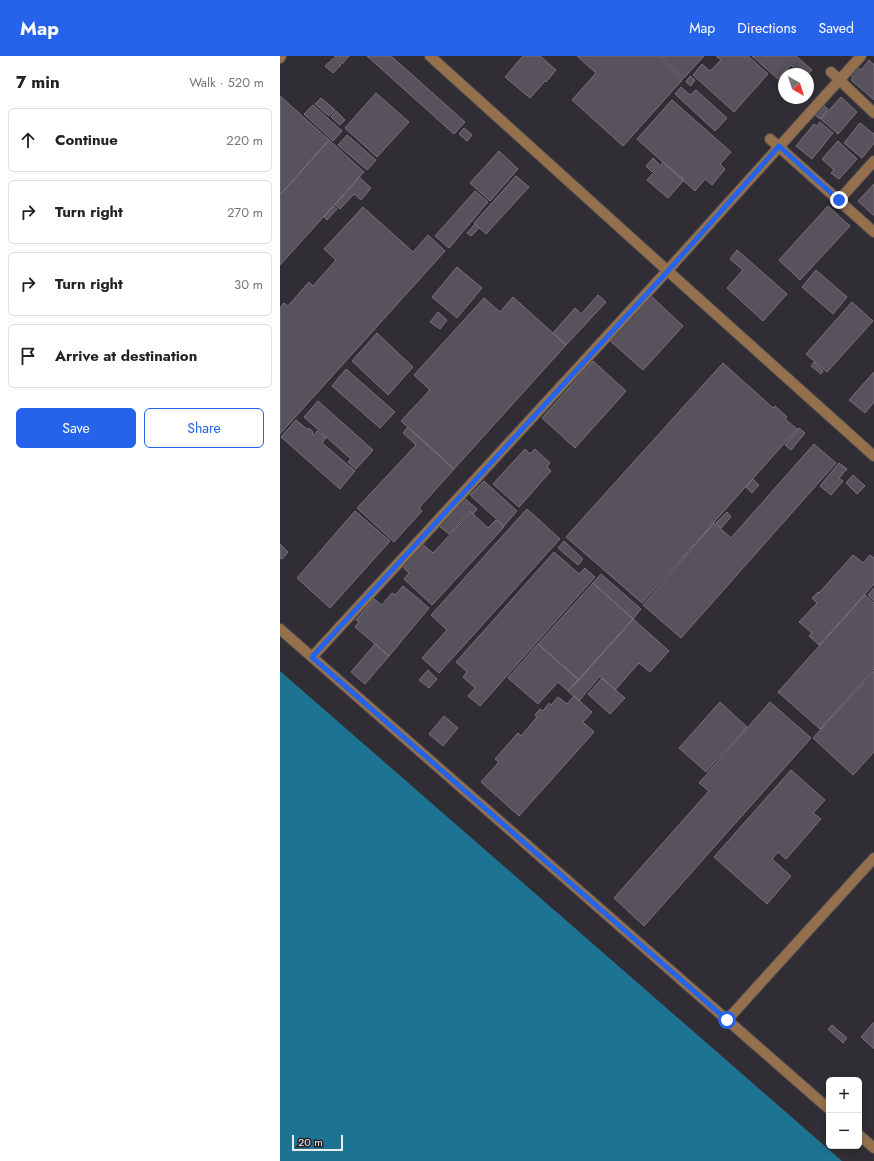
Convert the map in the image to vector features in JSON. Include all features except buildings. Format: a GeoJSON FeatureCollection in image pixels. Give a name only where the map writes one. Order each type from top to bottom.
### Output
{"type":"FeatureCollection","features":[{"type":"Feature","properties":{"kind":"street"},"geometry":{"type":"LineString","coordinates":[[430,56],[874,456]]}},
{"type":"Feature","properties":{"kind":"street"},"geometry":{"type":"LineString","coordinates":[[309,655],[668,271],[861,56]]}},
{"type":"Feature","properties":{"kind":"street"},"geometry":{"type":"LineString","coordinates":[[831,72],[874,113]]}},
{"type":"Feature","properties":{"kind":"street"},"geometry":{"type":"LineString","coordinates":[[770,139],[874,232]]}},
{"type":"Feature","properties":{"kind":"street"},"geometry":{"type":"LineString","coordinates":[[839,200],[874,161]]}},
{"type":"Feature","properties":{"kind":"street"},"geometry":{"type":"LineString","coordinates":[[280,629],[826,1105]]}},
{"type":"Feature","properties":{"kind":"street"},"geometry":{"type":"LineString","coordinates":[[727,1020],[874,858]]}},
{"type":"Feature","properties":{"kind":"street"},"geometry":{"type":"LineString","coordinates":[[862,1138],[874,1148]]}},
{"type":"Feature","properties":{"kind":"water"},"geometry":{"type":"Polygon","coordinates":[[[280,671],[826,1147],[826,1149],[828,1149],[842,1161],[280,1161],[280,671]]]}},
{"type":"Feature","properties":{"kind":"route"},"geometry":{"type":"LineString","coordinates":[[727,1020],[312,657],[668,271],[779,146],[839,200]]}}]}
